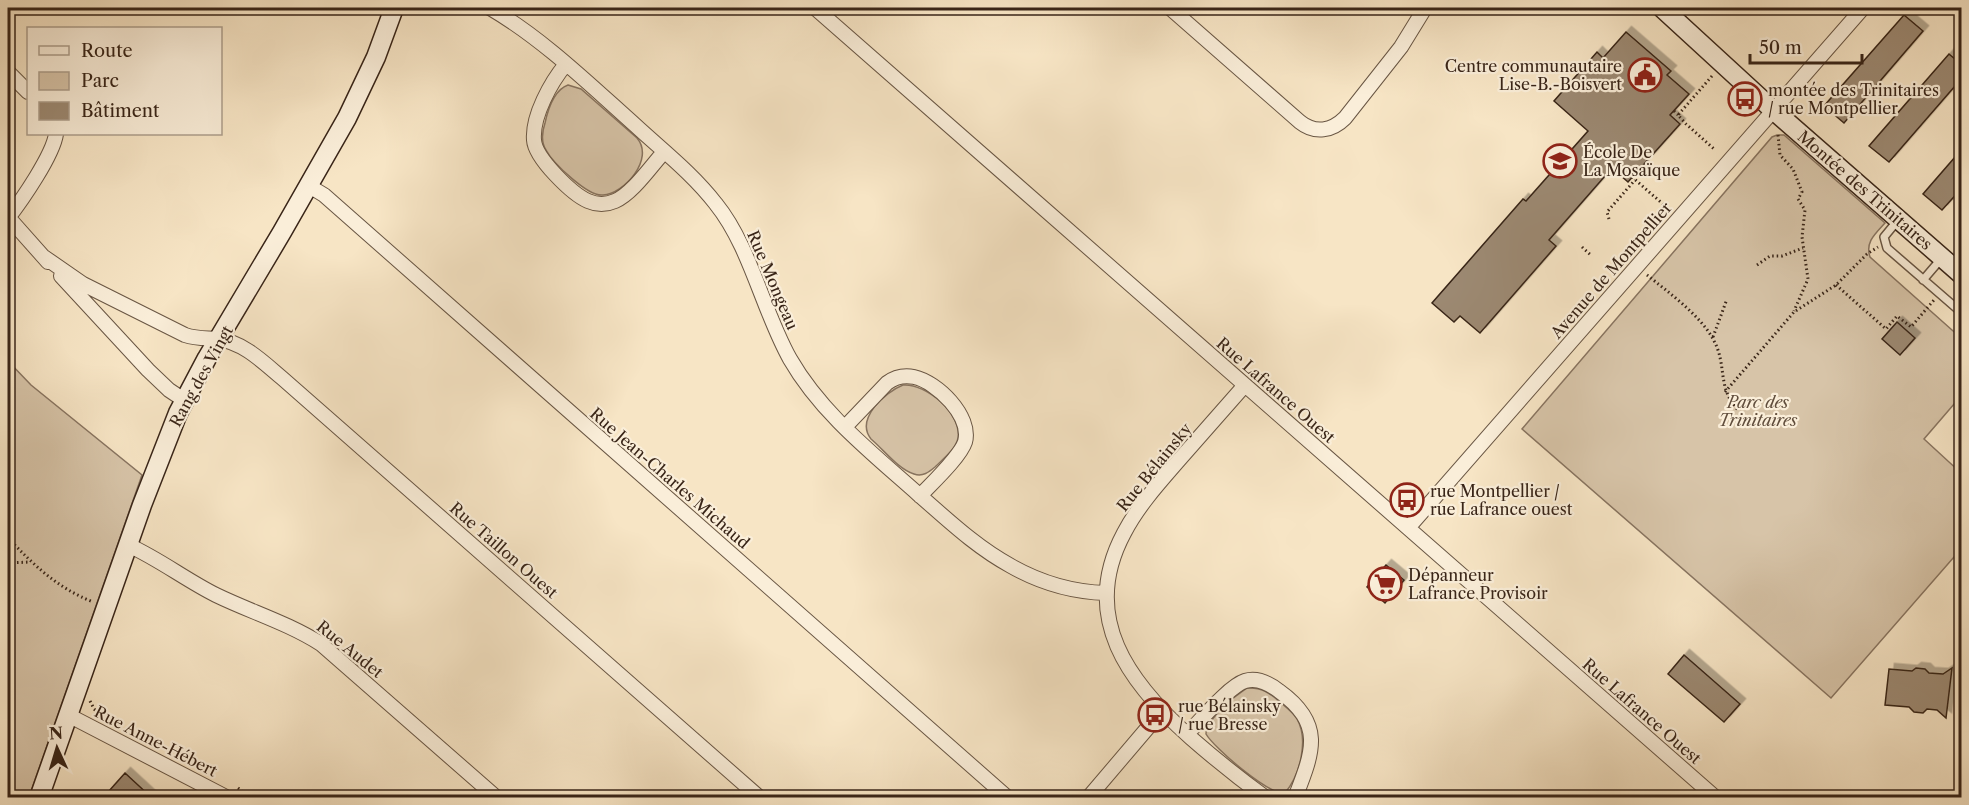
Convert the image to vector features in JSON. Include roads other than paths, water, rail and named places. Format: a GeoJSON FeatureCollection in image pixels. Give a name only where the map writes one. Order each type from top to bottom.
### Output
{"type":"FeatureCollection","features":[{"type":"Feature","properties":{"kind":"street","name":"Rang des Vingt"},"geometry":{"type":"LineString","coordinates":[[39,798],[128,545],[184,400],[309,186],[363,86],[394,8]]}},
{"type":"Feature","properties":{"kind":"street","name":"Rue Mongeau"},"geometry":{"type":"LineString","coordinates":[[490,8],[526,32],[566,64],[702,187],[723,213],[739,242],[772,322],[793,364],[815,395],[845,427],[920,496],[993,556],[1048,583],[1067,589],[1106,593]]}},
{"type":"Feature","properties":{"kind":"street","name":"Rue Lafrance Ouest"},"geometry":{"type":"LineString","coordinates":[[815,8],[1716,798]]}},
{"type":"Feature","properties":{"kind":"street"},"geometry":{"type":"LineString","coordinates":[[1170,8],[1300,122],[1319,130],[1333,127],[1345,118],[1401,47],[1422,9]]}},
{"type":"Feature","properties":{"kind":"street","name":"Montée des Trinitaires"},"geometry":{"type":"LineString","coordinates":[[1662,8],[1772,109],[1962,275]]}},
{"type":"Feature","properties":{"kind":"street","name":"Avenue de Montpellier"},"geometry":{"type":"LineString","coordinates":[[1408,528],[1772,109],[1863,8]]}},
{"type":"Feature","properties":{"kind":"street"},"geometry":{"type":"LineString","coordinates":[[566,64],[546,94],[537,120],[534,142],[545,163],[577,194],[596,203],[616,200],[640,180],[664,152]]}},
{"type":"Feature","properties":{"kind":"street"},"geometry":{"type":"LineString","coordinates":[[8,72],[27,91]]}},
{"type":"Feature","properties":{"kind":"street"},"geometry":{"type":"LineString","coordinates":[[56,135],[52,147],[24,198],[8,218],[148,370],[169,390],[184,400]]}},
{"type":"Feature","properties":{"kind":"street","name":"Rue Jean-Charles Michaud"},"geometry":{"type":"LineString","coordinates":[[309,186],[324,195],[1008,798]]}},
{"type":"Feature","properties":{"kind":"street","name":"Rue Taillon Ouest"},"geometry":{"type":"LineString","coordinates":[[44,257],[83,284],[185,335],[197,339],[219,339],[241,346],[282,378],[752,795]]}},
{"type":"Feature","properties":{"kind":"street"},"geometry":{"type":"LineString","coordinates":[[845,427],[887,383],[896,378],[905,376],[919,379],[945,397],[964,421],[965,441],[957,455],[920,496]]}},
{"type":"Feature","properties":{"kind":"street","name":"Rue Bélainsky"},"geometry":{"type":"LineString","coordinates":[[1245,385],[1161,481],[1132,519],[1117,547],[1106,593],[1111,626],[1121,654],[1143,688],[1162,711],[1187,734],[1266,798]]}},
{"type":"Feature","properties":{"kind":"street","name":"Rue Audet"},"geometry":{"type":"LineString","coordinates":[[128,545],[215,594],[291,627],[321,644],[497,798]]}},
{"type":"Feature","properties":{"kind":"street"},"geometry":{"type":"LineString","coordinates":[[1187,734],[1225,695],[1243,681],[1257,680],[1278,690],[1302,711],[1311,731],[1310,753],[1295,798]]}},
{"type":"Feature","properties":{"kind":"street"},"geometry":{"type":"LineString","coordinates":[[1088,798],[1162,711]]}},
{"type":"Feature","properties":{"kind":"street","name":"Rue Anne-Hébert"},"geometry":{"type":"LineString","coordinates":[[68,715],[228,798]]}},
{"type":"Feature","properties":{"kind":"lane"},"geometry":{"type":"LineString","coordinates":[[1898,220],[1884,237],[1887,248],[1962,313]]}},
{"type":"Feature","properties":{"kind":"lane"},"geometry":{"type":"LineString","coordinates":[[1923,280],[1942,258]]}},
{"type":"Feature","properties":{"kind":"place","name":"Centre communautaire Lise-B.-Boisvert"},"geometry":{"type":"Point","coordinates":[1645,75]}},
{"type":"Feature","properties":{"kind":"place","name":"montée des Trinitaires / rue Montpellier"},"geometry":{"type":"Point","coordinates":[1745,99]}},
{"type":"Feature","properties":{"kind":"place","name":"École De La Mosaïque"},"geometry":{"type":"Point","coordinates":[1560,161]}},
{"type":"Feature","properties":{"kind":"place","name":"rue Montpellier / rue Lafrance ouest"},"geometry":{"type":"Point","coordinates":[1407,500]}},
{"type":"Feature","properties":{"kind":"place","name":"Dépanneur Lafrance Provisoir"},"geometry":{"type":"Point","coordinates":[1385,584]}},
{"type":"Feature","properties":{"kind":"place","name":"rue Bélainsky / rue Bresse"},"geometry":{"type":"Point","coordinates":[1155,715]}},
{"type":"Feature","properties":{"kind":"park label","name":"Parc des Trinitaires"},"geometry":{"type":"Point","coordinates":[1758,411]}}]}
